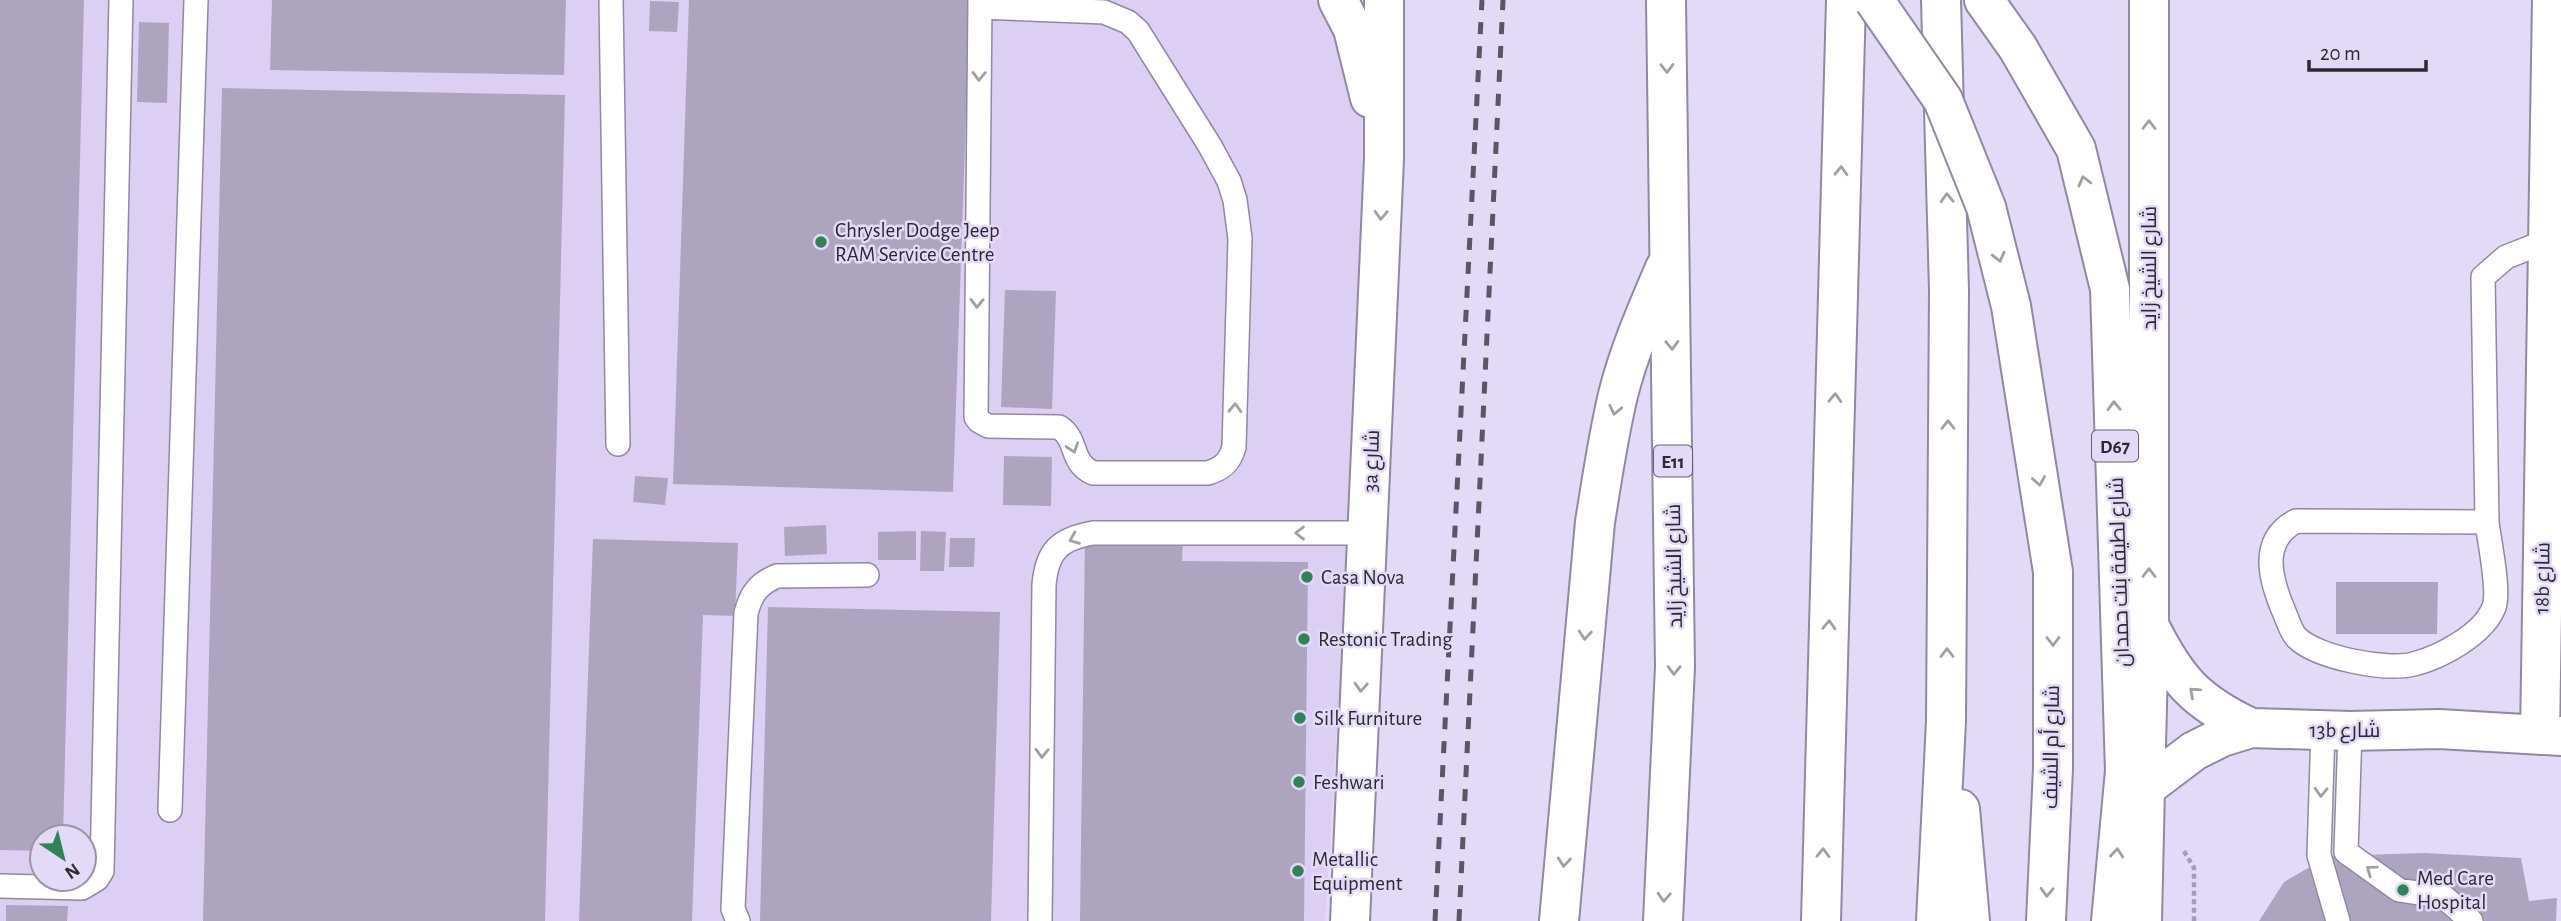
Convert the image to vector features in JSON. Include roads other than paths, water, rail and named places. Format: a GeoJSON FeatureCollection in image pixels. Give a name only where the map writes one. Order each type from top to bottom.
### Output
{"type":"FeatureCollection","features":[{"type":"Feature","properties":{"kind":"main road"},"geometry":{"type":"LineString","coordinates":[[1338,0],[1353,29],[1384,159]]}},
{"type":"Feature","properties":{"kind":"main road","name":"3a شارع"},"geometry":{"type":"LineString","coordinates":[[1350,921],[1384,159],[1384,0]]}},
{"type":"Feature","properties":{"kind":"main road","name":"شارع الشيخ زايد"},"geometry":{"type":"LineString","coordinates":[[1663,921],[1675,667],[1666,0]]}},
{"type":"Feature","properties":{"kind":"main road"},"geometry":{"type":"LineString","coordinates":[[1821,921],[1846,0]]}},
{"type":"Feature","properties":{"kind":"main road","name":"شارع أم الشيف"},"geometry":{"type":"LineString","coordinates":[[1874,0],[1943,100],[1986,207],[2011,306],[2053,572],[2053,768],[2046,921]]}},
{"type":"Feature","properties":{"kind":"main road"},"geometry":{"type":"LineString","coordinates":[[1936,921],[1946,721],[1949,290],[1941,0]]}},
{"type":"Feature","properties":{"kind":"main road","name":"شارع لطيفة بنت حمدان"},"geometry":{"type":"LineString","coordinates":[[1984,0],[2018,48],[2076,149],[2110,289],[2125,771],[2111,921]]}},
{"type":"Feature","properties":{"kind":"main road","name":"شارع الشيخ زايد"},"geometry":{"type":"LineString","coordinates":[[2142,921],[2149,624],[2149,0]]}},
{"type":"Feature","properties":{"kind":"main road","name":"18b شارع"},"geometry":{"type":"LineString","coordinates":[[2550,735],[2552,0]]}},
{"type":"Feature","properties":{"kind":"main road"},"geometry":{"type":"LineString","coordinates":[[1559,921],[1595,522],[1605,457],[1619,393],[1638,330],[1671,254]]}},
{"type":"Feature","properties":{"kind":"main road"},"geometry":{"type":"LineString","coordinates":[[2149,624],[2167,660],[2189,690],[2218,712],[2252,728]]}},
{"type":"Feature","properties":{"kind":"main road"},"geometry":{"type":"LineString","coordinates":[[1946,721],[1959,800],[1970,921]]}},
{"type":"Feature","properties":{"kind":"main road","name":"13b شارع"},"geometry":{"type":"LineString","coordinates":[[2145,788],[2194,751],[2222,737],[2252,728],[2440,729],[2550,735]]}},
{"type":"Feature","properties":{"kind":"lane"},"geometry":{"type":"LineString","coordinates":[[0,886],[82,888],[91,885],[102,871],[121,0]]}},
{"type":"Feature","properties":{"kind":"lane"},"geometry":{"type":"LineString","coordinates":[[170,810],[196,0]]}},
{"type":"Feature","properties":{"kind":"lane"},"geometry":{"type":"LineString","coordinates":[[611,0],[618,444]]}},
{"type":"Feature","properties":{"kind":"lane"},"geometry":{"type":"LineString","coordinates":[[979,4],[1104,12],[1128,22],[1138,31],[1220,163],[1235,200],[1240,239],[1234,447],[1231,456],[1217,470],[1208,473],[1093,473],[1079,463],[1069,436],[1059,427],[988,426],[976,417],[979,4]]}},
{"type":"Feature","properties":{"kind":"lane"},"geometry":{"type":"LineString","coordinates":[[2487,522],[2297,521],[2283,528],[2274,540],[2274,589],[2295,637],[2317,652],[2356,663],[2411,665],[2443,654],[2477,631],[2495,606],[2495,582],[2487,522],[2483,277],[2553,216]]}},
{"type":"Feature","properties":{"kind":"lane"},"geometry":{"type":"LineString","coordinates":[[1040,921],[1044,585],[1046,565],[1057,547],[1073,536],[1093,533],[1368,533]]}},
{"type":"Feature","properties":{"kind":"lane"},"geometry":{"type":"LineString","coordinates":[[738,921],[733,909],[746,613],[749,601],[755,590],[777,576],[867,575]]}},
{"type":"Feature","properties":{"kind":"lane"},"geometry":{"type":"LineString","coordinates":[[2337,730],[2319,855],[2338,921]]}},
{"type":"Feature","properties":{"kind":"lane"},"geometry":{"type":"LineString","coordinates":[[2337,730],[2346,852],[2399,890],[2444,897],[2471,921]]}},
{"type":"Feature","properties":{"kind":"railway"},"geometry":{"type":"LineString","coordinates":[[1435,921],[1482,0]]}},
{"type":"Feature","properties":{"kind":"railway"},"geometry":{"type":"LineString","coordinates":[[1459,921],[1503,0]]}},
{"type":"Feature","properties":{"kind":"place","name":"Chrysler Dodge Jeep RAM Service Centre"},"geometry":{"type":"Point","coordinates":[821,242]}},
{"type":"Feature","properties":{"kind":"place","name":"Casa Nova"},"geometry":{"type":"Point","coordinates":[1307,577]}},
{"type":"Feature","properties":{"kind":"place","name":"Restonic Trading"},"geometry":{"type":"Point","coordinates":[1304,639]}},
{"type":"Feature","properties":{"kind":"place","name":"Silk Furniture"},"geometry":{"type":"Point","coordinates":[1300,718]}},
{"type":"Feature","properties":{"kind":"place","name":"Feshwari"},"geometry":{"type":"Point","coordinates":[1299,782]}},
{"type":"Feature","properties":{"kind":"place","name":"Metallic Equipment"},"geometry":{"type":"Point","coordinates":[1298,871]}},
{"type":"Feature","properties":{"kind":"place","name":"Med Care Hospital"},"geometry":{"type":"Point","coordinates":[2403,890]}}]}
